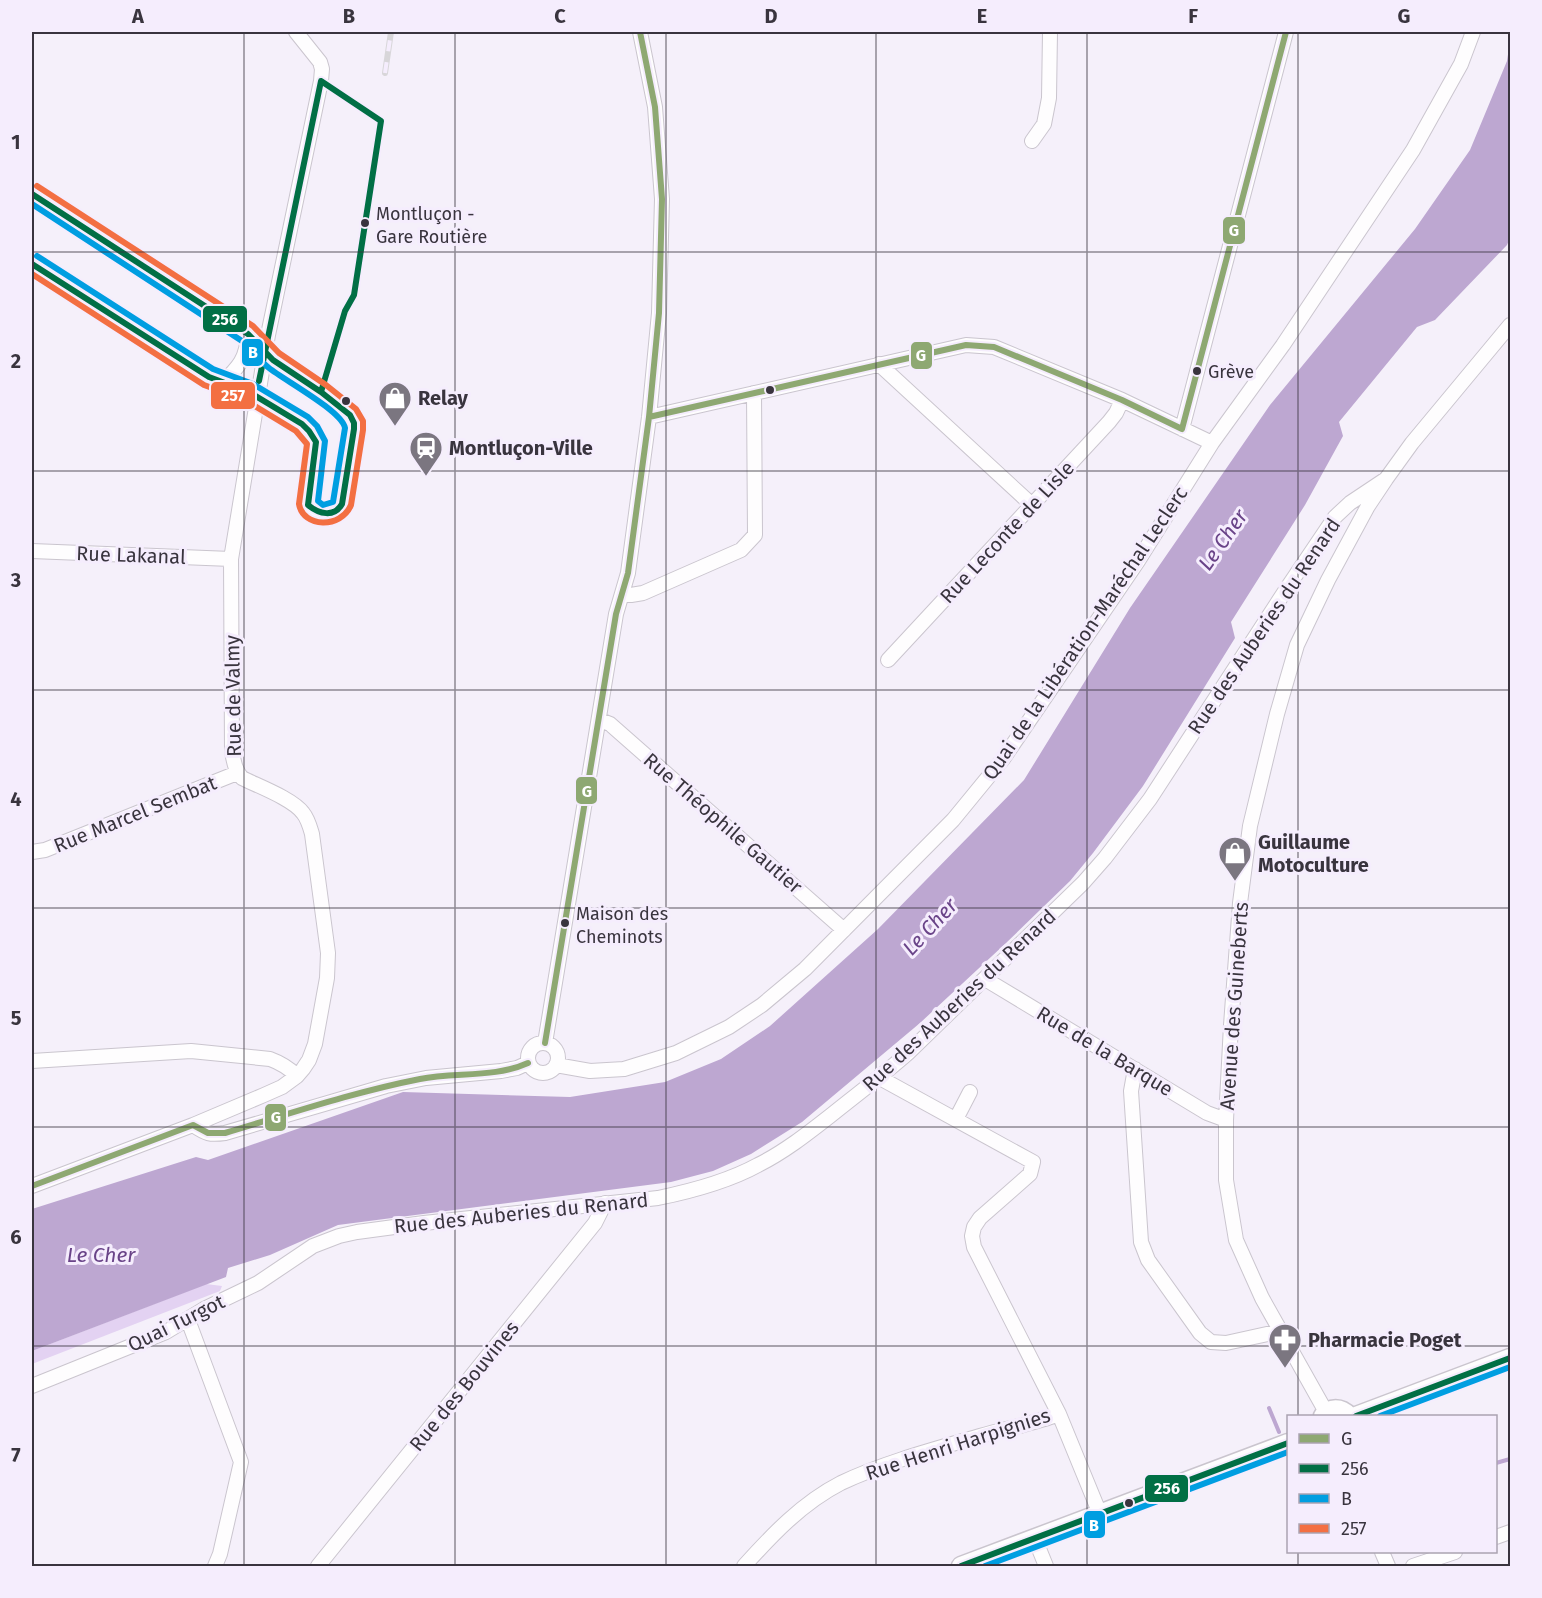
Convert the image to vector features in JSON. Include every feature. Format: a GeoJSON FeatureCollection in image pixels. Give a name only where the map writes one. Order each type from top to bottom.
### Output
{"type":"FeatureCollection","features":[{"type":"Feature","properties":{"kind":"main road"},"geometry":{"type":"LineString","coordinates":[[1359,1415],[1510,1358]]}},
{"type":"Feature","properties":{"kind":"main road"},"geometry":{"type":"LineString","coordinates":[[1325,1414],[1335,1409],[1348,1415]]}},
{"type":"Feature","properties":{"kind":"main road"},"geometry":{"type":"LineString","coordinates":[[962,1566],[1287,1443]]}},
{"type":"Feature","properties":{"kind":"street","name":"Rue de Valmy"},"geometry":{"type":"LineString","coordinates":[[296,32],[320,62],[321,81],[268,335],[231,559],[232,752],[234,764],[237,773],[242,778],[299,808],[307,819],[312,834],[328,953],[327,978],[315,1044],[309,1060],[297,1076]]}},
{"type":"Feature","properties":{"kind":"street"},"geometry":{"type":"LineString","coordinates":[[545,1043],[616,614],[628,573],[650,417],[659,313],[662,199],[655,107],[640,32]]}},
{"type":"Feature","properties":{"kind":"street"},"geometry":{"type":"LineString","coordinates":[[1032,141],[1044,124],[1049,98],[1050,32]]}},
{"type":"Feature","properties":{"kind":"street"},"geometry":{"type":"LineString","coordinates":[[1182,429],[1286,32]]}},
{"type":"Feature","properties":{"kind":"street","name":"Quai de la Libération-Maréchal Leclerc"},"geometry":{"type":"LineString","coordinates":[[193,1125],[211,1135],[225,1133],[386,1086],[426,1078],[501,1071],[528,1063],[534,1071],[544,1073],[556,1065],[590,1071],[624,1069],[676,1053],[729,1027],[762,1005],[805,969],[953,820],[1003,759],[1138,561],[1212,443],[1283,345],[1413,150],[1461,64],[1473,32]]}},
{"type":"Feature","properties":{"kind":"street"},"geometry":{"type":"LineString","coordinates":[[32,194],[248,334],[287,371],[336,403],[350,415],[354,423],[342,504],[339,509],[322,514],[308,505],[316,442],[302,424],[249,392],[209,377],[32,264]]}},
{"type":"Feature","properties":{"kind":"street","name":"Avenue des Guineberts"},"geometry":{"type":"LineString","coordinates":[[1325,1414],[1262,1298],[1236,1240],[1226,1179],[1226,1120],[1240,903],[1250,826],[1277,714],[1298,645],[1328,580],[1368,506],[1386,479],[1412,443],[1510,325]]}},
{"type":"Feature","properties":{"kind":"street"},"geometry":{"type":"LineString","coordinates":[[222,382],[241,363],[248,345],[248,334]]}},
{"type":"Feature","properties":{"kind":"street"},"geometry":{"type":"LineString","coordinates":[[650,417],[966,345],[994,347],[1122,400],[1212,443]]}},
{"type":"Feature","properties":{"kind":"street"},"geometry":{"type":"LineString","coordinates":[[879,364],[1032,505]]}},
{"type":"Feature","properties":{"kind":"street"},"geometry":{"type":"LineString","coordinates":[[623,594],[643,593],[741,550],[755,535],[754,393]]}},
{"type":"Feature","properties":{"kind":"street","name":"Rue Leconte de Lisle"},"geometry":{"type":"LineString","coordinates":[[888,660],[1109,422],[1122,400]]}},
{"type":"Feature","properties":{"kind":"street","name":"Rue des Auberies du Renard"},"geometry":{"type":"LineString","coordinates":[[313,1246],[328,1239],[357,1232],[658,1198],[693,1191],[757,1166],[794,1144],[908,1053],[1083,883],[1150,799],[1335,517],[1350,503],[1386,479]]}},
{"type":"Feature","properties":{"kind":"street","name":"Rue Lakanal"},"geometry":{"type":"LineString","coordinates":[[32,551],[231,559]]}},
{"type":"Feature","properties":{"kind":"street","name":"Rue Théophile Gautier"},"geometry":{"type":"LineString","coordinates":[[600,720],[610,724],[844,930]]}},
{"type":"Feature","properties":{"kind":"street","name":"Rue Marcel Sembat"},"geometry":{"type":"LineString","coordinates":[[32,852],[45,850],[237,773]]}},
{"type":"Feature","properties":{"kind":"street","name":"Rue de la Barque"},"geometry":{"type":"LineString","coordinates":[[985,979],[1207,1113],[1226,1120]]}},
{"type":"Feature","properties":{"kind":"street"},"geometry":{"type":"LineString","coordinates":[[528,1063],[529,1050],[536,1044],[545,1043],[554,1047],[558,1061],[556,1065]]}},
{"type":"Feature","properties":{"kind":"street"},"geometry":{"type":"LineString","coordinates":[[32,1061],[191,1051],[270,1059],[289,1068],[297,1076],[282,1087],[193,1125],[32,1186]]}},
{"type":"Feature","properties":{"kind":"street"},"geometry":{"type":"LineString","coordinates":[[1135,1070],[1131,1092],[1141,1242],[1148,1260],[1200,1333],[1211,1341],[1226,1343],[1281,1331]]}},
{"type":"Feature","properties":{"kind":"street","name":"Rue Henri Harpignies"},"geometry":{"type":"LineString","coordinates":[[744,1566],[783,1524],[801,1509],[841,1484],[899,1461],[1059,1414],[974,1247],[972,1236],[974,1227],[980,1218],[1030,1174],[1033,1162],[880,1077]]}},
{"type":"Feature","properties":{"kind":"street"},"geometry":{"type":"LineString","coordinates":[[956,1119],[970,1092]]}},
{"type":"Feature","properties":{"kind":"street","name":"Rue des Bouvines"},"geometry":{"type":"LineString","coordinates":[[318,1566],[595,1223],[606,1203]]}},
{"type":"Feature","properties":{"kind":"street","name":"Quai Turgot"},"geometry":{"type":"LineString","coordinates":[[32,1386],[166,1332],[204,1309],[258,1284],[313,1246]]}},
{"type":"Feature","properties":{"kind":"street"},"geometry":{"type":"LineString","coordinates":[[188,1320],[242,1462],[215,1566]]}},
{"type":"Feature","properties":{"kind":"street"},"geometry":{"type":"LineString","coordinates":[[1059,1414],[1100,1514]]}},
{"type":"Feature","properties":{"kind":"street"},"geometry":{"type":"LineString","coordinates":[[1035,1539],[1046,1566]]}},
{"type":"Feature","properties":{"kind":"street"},"geometry":{"type":"LineString","coordinates":[[1413,1566],[1449,1553]]}},
{"type":"Feature","properties":{"kind":"shaded area"},"geometry":{"type":"Polygon","coordinates":[[[206,1284],[222,1286],[220,1291],[32,1364],[32,1351],[206,1284]]]}},
{"type":"Feature","properties":{"kind":"water","name":"Le Cher"},"geometry":{"type":"Polygon","coordinates":[[[1510,41],[1510,238],[1507,245],[1435,320],[1417,327],[1339,422],[1343,436],[1305,505],[1231,622],[1235,638],[1143,786],[1093,853],[1070,881],[920,1023],[802,1122],[751,1154],[713,1171],[671,1182],[338,1225],[270,1255],[228,1268],[226,1277],[32,1351],[32,1209],[196,1157],[208,1160],[403,1092],[570,1097],[665,1082],[721,1059],[770,1026],[878,929],[1024,780],[1130,608],[1270,405],[1415,229],[1470,150],[1507,61],[1510,41]]]}},
{"type":"Feature","properties":{"kind":"waterway"},"geometry":{"type":"LineString","coordinates":[[1269,1408],[1279,1432]]}},
{"type":"Feature","properties":{"kind":"waterway"},"geometry":{"type":"LineString","coordinates":[[1497,1463],[1510,1459]]}},
{"type":"Feature","properties":{"kind":"railway"},"geometry":{"type":"LineString","coordinates":[[385,73],[391,32]]}},
{"type":"Feature","properties":{"kind":"transit line","name":"G"},"geometry":{"type":"LineString","coordinates":[[545,1043],[616,614],[628,573],[649,417],[659,313],[662,199],[655,107],[640,32]]}},
{"type":"Feature","properties":{"kind":"transit line","name":"G"},"geometry":{"type":"LineString","coordinates":[[1182,429],[1286,32]]}},
{"type":"Feature","properties":{"kind":"transit line","name":"256"},"geometry":{"type":"LineString","coordinates":[[259,381],[321,81],[381,121],[354,295],[345,311],[321,392]]}},
{"type":"Feature","properties":{"kind":"transit line","name":"257"},"geometry":{"type":"LineString","coordinates":[[32,274],[204,385],[245,400],[296,431],[307,444],[299,504],[302,512],[307,518],[323,522],[331,522],[346,513],[351,505],[363,430],[363,421],[356,409],[279,353],[253,326],[37,186]]}},
{"type":"Feature","properties":{"kind":"transit line","name":"256"},"geometry":{"type":"LineString","coordinates":[[32,194],[248,334],[273,360],[321,392],[350,415],[354,429],[342,504],[339,508],[326,513],[317,511],[308,505],[316,442],[302,424],[249,392],[209,377],[32,264]]}},
{"type":"Feature","properties":{"kind":"transit line","name":"B"},"geometry":{"type":"LineString","coordinates":[[32,204],[242,341],[269,368],[334,413],[345,428],[333,502],[323,505],[318,501],[325,441],[317,426],[308,417],[253,384],[213,369],[37,256]]}},
{"type":"Feature","properties":{"kind":"transit line","name":"G"},"geometry":{"type":"LineString","coordinates":[[649,417],[966,345],[994,347],[1122,400],[1182,429]]}},
{"type":"Feature","properties":{"kind":"transit line","name":"G"},"geometry":{"type":"LineString","coordinates":[[32,1186],[193,1125],[208,1133],[225,1133],[395,1084],[433,1077],[502,1071],[528,1063]]}},
{"type":"Feature","properties":{"kind":"transit line","name":"256"},"geometry":{"type":"LineString","coordinates":[[1359,1415],[1510,1358]]}},
{"type":"Feature","properties":{"kind":"transit line","name":"B"},"geometry":{"type":"LineString","coordinates":[[1383,1415],[1510,1367]]}},
{"type":"Feature","properties":{"kind":"transit line","name":"256"},"geometry":{"type":"LineString","coordinates":[[961,1566],[1287,1443]]}},
{"type":"Feature","properties":{"kind":"transit line","name":"B"},"geometry":{"type":"LineString","coordinates":[[985,1566],[1287,1452]]}},
{"type":"Feature","properties":{"kind":"place","name":"Montluçon - Gare Routière"},"geometry":{"type":"Point","coordinates":[365,223]}},
{"type":"Feature","properties":{"kind":"place","name":"Grève"},"geometry":{"type":"Point","coordinates":[1197,371]}},
{"type":"Feature","properties":{"kind":"place","name":"Relay"},"geometry":{"type":"Point","coordinates":[395,427]}},
{"type":"Feature","properties":{"kind":"place","name":"Montluçon-Ville"},"geometry":{"type":"Point","coordinates":[426,477]}},
{"type":"Feature","properties":{"kind":"place","name":"Guillaume Motoculture"},"geometry":{"type":"Point","coordinates":[1235,882]}},
{"type":"Feature","properties":{"kind":"place","name":"Maison des Cheminots"},"geometry":{"type":"Point","coordinates":[565,923]}},
{"type":"Feature","properties":{"kind":"place","name":"Pharmacie Poget"},"geometry":{"type":"Point","coordinates":[1285,1369]}}]}
